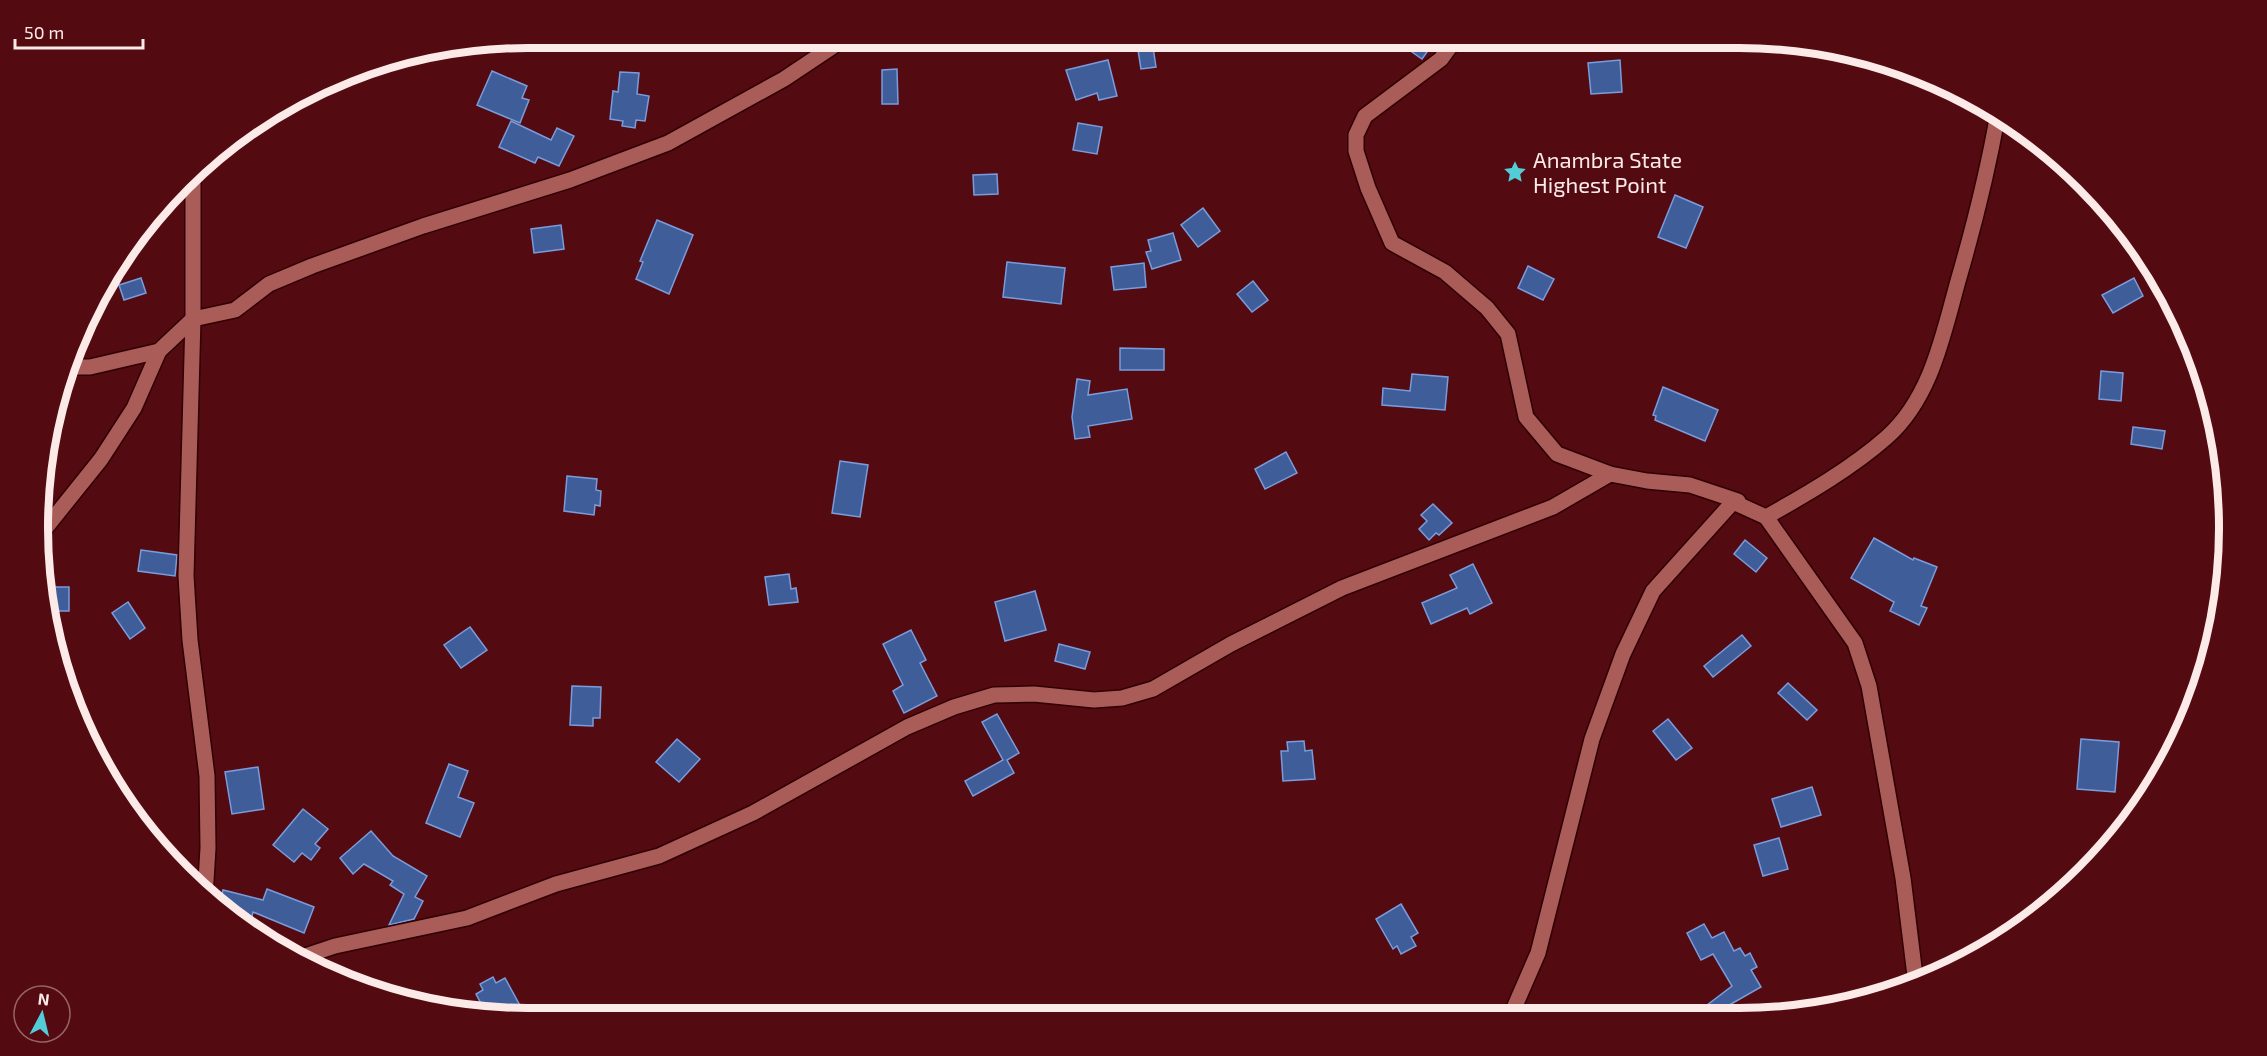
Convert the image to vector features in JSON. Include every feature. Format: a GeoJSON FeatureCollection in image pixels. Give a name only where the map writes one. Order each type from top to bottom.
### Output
{"type":"FeatureCollection","features":[{"type":"Feature","properties":{"kind":"street"},"geometry":{"type":"LineString","coordinates":[[48,525],[101,459],[134,408],[159,351],[193,319],[235,310],[269,284],[312,266],[423,226],[570,180],[668,143],[784,79],[830,48]]}},
{"type":"Feature","properties":{"kind":"street"},"geometry":{"type":"LineString","coordinates":[[1449,48],[1441,59],[1365,116],[1356,135],[1356,151],[1368,188],[1392,243],[1445,272],[1487,308],[1508,334],[1526,417],[1557,454],[1610,474],[1647,481],[1689,485],[1738,501],[1733,502],[1653,591],[1623,654],[1592,739],[1538,952],[1514,1008]]}},
{"type":"Feature","properties":{"kind":"street"},"geometry":{"type":"LineString","coordinates":[[1766,517],[1837,473],[1888,436],[1913,405],[1935,361],[1980,204],[1996,123]]}},
{"type":"Feature","properties":{"kind":"street"},"geometry":{"type":"LineString","coordinates":[[193,185],[193,319],[186,576],[190,640],[207,776],[206,883]]}},
{"type":"Feature","properties":{"kind":"street"},"geometry":{"type":"LineString","coordinates":[[76,367],[90,367],[159,351]]}},
{"type":"Feature","properties":{"kind":"street"},"geometry":{"type":"LineString","coordinates":[[309,955],[334,946],[467,918],[556,884],[659,856],[753,813],[907,727],[954,707],[994,695],[1034,694],[1094,700],[1122,698],[1153,689],[1231,644],[1342,588],[1553,507],[1610,474]]}},
{"type":"Feature","properties":{"kind":"street"},"geometry":{"type":"LineString","coordinates":[[1733,502],[1766,517],[1855,643],[1869,686],[1903,878],[1915,974]]}},
{"type":"Feature","properties":{"kind":"building"},"geometry":{"type":"Polygon","coordinates":[[[1153,48],[1156,67],[1141,69],[1138,50],[1153,48]]]}},
{"type":"Feature","properties":{"kind":"building"},"geometry":{"type":"Polygon","coordinates":[[[1406,48],[1430,48],[1422,59],[1406,48]]]}},
{"type":"Feature","properties":{"kind":"building"},"geometry":{"type":"Polygon","coordinates":[[[1108,60],[1117,96],[1099,100],[1097,93],[1076,100],[1066,70],[1108,60]]]}},
{"type":"Feature","properties":{"kind":"building"},"geometry":{"type":"Polygon","coordinates":[[[1620,60],[1622,92],[1591,94],[1588,63],[1620,60]]]}},
{"type":"Feature","properties":{"kind":"building"},"geometry":{"type":"Polygon","coordinates":[[[897,69],[898,104],[882,104],[882,70],[897,69]]]}},
{"type":"Feature","properties":{"kind":"building"},"geometry":{"type":"Polygon","coordinates":[[[492,71],[527,86],[522,98],[529,100],[520,123],[477,105],[492,71]]]}},
{"type":"Feature","properties":{"kind":"building"},"geometry":{"type":"Polygon","coordinates":[[[620,72],[639,73],[637,94],[649,96],[645,121],[636,120],[635,128],[622,126],[623,121],[610,119],[613,91],[618,92],[620,72]]]}},
{"type":"Feature","properties":{"kind":"building"},"geometry":{"type":"Polygon","coordinates":[[[511,121],[551,140],[557,128],[574,136],[559,166],[538,157],[535,163],[499,147],[511,121]]]}},
{"type":"Feature","properties":{"kind":"building"},"geometry":{"type":"Polygon","coordinates":[[[1078,123],[1102,127],[1097,154],[1073,150],[1078,123]]]}},
{"type":"Feature","properties":{"kind":"building"},"geometry":{"type":"Polygon","coordinates":[[[997,174],[998,194],[974,195],[973,175],[997,174]]]}},
{"type":"Feature","properties":{"kind":"building"},"geometry":{"type":"Polygon","coordinates":[[[1675,195],[1703,207],[1686,248],[1658,237],[1675,195]]]}},
{"type":"Feature","properties":{"kind":"building"},"geometry":{"type":"Polygon","coordinates":[[[1203,208],[1220,231],[1198,247],[1181,225],[1203,208]]]}},
{"type":"Feature","properties":{"kind":"building"},"geometry":{"type":"Polygon","coordinates":[[[657,220],[693,235],[669,294],[636,279],[643,262],[640,261],[657,220]]]}},
{"type":"Feature","properties":{"kind":"building"},"geometry":{"type":"Polygon","coordinates":[[[561,225],[564,249],[534,253],[531,229],[561,225]]]}},
{"type":"Feature","properties":{"kind":"building"},"geometry":{"type":"Polygon","coordinates":[[[1173,233],[1181,260],[1152,269],[1146,252],[1151,251],[1148,240],[1173,233]]]}},
{"type":"Feature","properties":{"kind":"building"},"geometry":{"type":"Polygon","coordinates":[[[1007,262],[1065,268],[1061,304],[1003,297],[1007,262]]]}},
{"type":"Feature","properties":{"kind":"building"},"geometry":{"type":"Polygon","coordinates":[[[1144,263],[1146,287],[1114,290],[1111,267],[1144,263]]]}},
{"type":"Feature","properties":{"kind":"building"},"geometry":{"type":"Polygon","coordinates":[[[1528,266],[1554,279],[1543,300],[1518,288],[1528,266]]]}},
{"type":"Feature","properties":{"kind":"building"},"geometry":{"type":"Polygon","coordinates":[[[141,278],[146,293],[124,300],[119,285],[141,278]]]}},
{"type":"Feature","properties":{"kind":"building"},"geometry":{"type":"Polygon","coordinates":[[[2134,278],[2143,296],[2113,313],[2102,295],[2134,278]]]}},
{"type":"Feature","properties":{"kind":"building"},"geometry":{"type":"Polygon","coordinates":[[[1253,281],[1268,300],[1252,312],[1237,294],[1253,281]]]}},
{"type":"Feature","properties":{"kind":"building"},"geometry":{"type":"Polygon","coordinates":[[[1120,348],[1164,349],[1164,370],[1120,370],[1120,348]]]}},
{"type":"Feature","properties":{"kind":"building"},"geometry":{"type":"Polygon","coordinates":[[[2101,371],[2123,373],[2121,401],[2099,399],[2101,371]]]}},
{"type":"Feature","properties":{"kind":"building"},"geometry":{"type":"Polygon","coordinates":[[[1412,374],[1448,377],[1445,410],[1382,405],[1383,388],[1410,391],[1412,374]]]}},
{"type":"Feature","properties":{"kind":"building"},"geometry":{"type":"Polygon","coordinates":[[[1077,379],[1090,381],[1088,395],[1127,389],[1132,419],[1088,426],[1090,437],[1075,439],[1072,417],[1077,379]]]}},
{"type":"Feature","properties":{"kind":"building"},"geometry":{"type":"Polygon","coordinates":[[[1663,387],[1718,410],[1705,441],[1655,420],[1656,416],[1653,415],[1663,387]]]}},
{"type":"Feature","properties":{"kind":"building"},"geometry":{"type":"Polygon","coordinates":[[[2133,427],[2165,431],[2162,449],[2131,444],[2133,427]]]}},
{"type":"Feature","properties":{"kind":"building"},"geometry":{"type":"Polygon","coordinates":[[[1286,452],[1297,473],[1265,489],[1255,469],[1286,452]]]}},
{"type":"Feature","properties":{"kind":"building"},"geometry":{"type":"Polygon","coordinates":[[[840,461],[868,465],[860,517],[832,513],[840,461]]]}},
{"type":"Feature","properties":{"kind":"building"},"geometry":{"type":"Polygon","coordinates":[[[567,476],[597,479],[596,490],[601,491],[600,506],[595,505],[594,515],[564,511],[567,476]]]}},
{"type":"Feature","properties":{"kind":"building"},"geometry":{"type":"Polygon","coordinates":[[[1433,504],[1452,523],[1439,535],[1436,533],[1429,540],[1419,529],[1427,521],[1421,515],[1433,504]]]}},
{"type":"Feature","properties":{"kind":"building"},"geometry":{"type":"Polygon","coordinates":[[[1874,538],[1913,560],[1914,558],[1937,567],[1921,606],[1927,608],[1919,625],[1890,611],[1894,602],[1851,578],[1874,538]]]}},
{"type":"Feature","properties":{"kind":"building"},"geometry":{"type":"Polygon","coordinates":[[[1745,540],[1767,558],[1756,572],[1734,554],[1745,540]]]}},
{"type":"Feature","properties":{"kind":"building"},"geometry":{"type":"Polygon","coordinates":[[[141,550],[177,555],[175,576],[138,571],[141,550]]]}},
{"type":"Feature","properties":{"kind":"building"},"geometry":{"type":"Polygon","coordinates":[[[1473,564],[1492,603],[1470,614],[1467,608],[1431,624],[1422,603],[1457,588],[1450,575],[1473,564]]]}},
{"type":"Feature","properties":{"kind":"building"},"geometry":{"type":"Polygon","coordinates":[[[789,574],[791,589],[796,588],[798,602],[769,605],[765,577],[789,574]]]}},
{"type":"Feature","properties":{"kind":"building"},"geometry":{"type":"Polygon","coordinates":[[[52,587],[69,587],[69,611],[55,611],[52,587]]]}},
{"type":"Feature","properties":{"kind":"building"},"geometry":{"type":"Polygon","coordinates":[[[1035,591],[1046,630],[1005,641],[995,602],[1035,591]]]}},
{"type":"Feature","properties":{"kind":"building"},"geometry":{"type":"Polygon","coordinates":[[[128,602],[145,628],[130,639],[112,613],[128,602]]]}},
{"type":"Feature","properties":{"kind":"building"},"geometry":{"type":"Polygon","coordinates":[[[470,627],[487,650],[461,668],[444,645],[470,627]]]}},
{"type":"Feature","properties":{"kind":"building"},"geometry":{"type":"Polygon","coordinates":[[[911,630],[926,660],[920,663],[937,696],[904,713],[893,691],[903,685],[883,644],[911,630]]]}},
{"type":"Feature","properties":{"kind":"building"},"geometry":{"type":"Polygon","coordinates":[[[1742,635],[1751,646],[1713,677],[1704,666],[1742,635]]]}},
{"type":"Feature","properties":{"kind":"building"},"geometry":{"type":"Polygon","coordinates":[[[1059,644],[1090,652],[1085,669],[1055,661],[1059,644]]]}},
{"type":"Feature","properties":{"kind":"building"},"geometry":{"type":"Polygon","coordinates":[[[1788,683],[1817,710],[1807,720],[1778,693],[1788,683]]]}},
{"type":"Feature","properties":{"kind":"building"},"geometry":{"type":"Polygon","coordinates":[[[572,686],[601,687],[600,718],[593,718],[593,726],[570,725],[572,686]]]}},
{"type":"Feature","properties":{"kind":"building"},"geometry":{"type":"Polygon","coordinates":[[[997,714],[1019,753],[1007,760],[1014,773],[973,796],[965,781],[1003,760],[982,722],[997,714]]]}},
{"type":"Feature","properties":{"kind":"building"},"geometry":{"type":"Polygon","coordinates":[[[1668,719],[1692,748],[1676,760],[1653,731],[1668,719]]]}},
{"type":"Feature","properties":{"kind":"building"},"geometry":{"type":"Polygon","coordinates":[[[677,739],[700,759],[679,782],[656,762],[677,739]]]}},
{"type":"Feature","properties":{"kind":"building"},"geometry":{"type":"Polygon","coordinates":[[[2081,739],[2119,742],[2115,792],[2077,789],[2081,739]]]}},
{"type":"Feature","properties":{"kind":"building"},"geometry":{"type":"Polygon","coordinates":[[[1304,741],[1305,751],[1312,750],[1315,779],[1283,781],[1281,751],[1288,751],[1287,742],[1304,741]]]}},
{"type":"Feature","properties":{"kind":"building"},"geometry":{"type":"Polygon","coordinates":[[[449,764],[468,771],[458,797],[474,803],[460,837],[426,823],[449,764]]]}},
{"type":"Feature","properties":{"kind":"building"},"geometry":{"type":"Polygon","coordinates":[[[258,767],[264,809],[232,814],[225,772],[258,767]]]}},
{"type":"Feature","properties":{"kind":"building"},"geometry":{"type":"Polygon","coordinates":[[[1812,787],[1821,815],[1781,827],[1772,799],[1812,787]]]}},
{"type":"Feature","properties":{"kind":"building"},"geometry":{"type":"Polygon","coordinates":[[[303,809],[328,829],[315,844],[320,848],[311,860],[302,853],[294,862],[273,845],[303,809]]]}},
{"type":"Feature","properties":{"kind":"building"},"geometry":{"type":"Polygon","coordinates":[[[371,831],[393,856],[427,876],[415,897],[423,901],[414,919],[389,925],[404,894],[390,885],[393,881],[364,864],[353,874],[340,858],[371,831]]]}},
{"type":"Feature","properties":{"kind":"building"},"geometry":{"type":"Polygon","coordinates":[[[1779,838],[1788,869],[1763,876],[1754,845],[1779,838]]]}},
{"type":"Feature","properties":{"kind":"building"},"geometry":{"type":"Polygon","coordinates":[[[267,889],[314,907],[304,933],[253,912],[251,920],[221,897],[223,890],[263,900],[267,889]]]}},
{"type":"Feature","properties":{"kind":"building"},"geometry":{"type":"Polygon","coordinates":[[[1401,904],[1418,933],[1411,937],[1416,946],[1401,954],[1397,946],[1393,949],[1376,919],[1401,904]]]}},
{"type":"Feature","properties":{"kind":"building"},"geometry":{"type":"Polygon","coordinates":[[[1704,924],[1712,938],[1724,932],[1734,951],[1740,948],[1745,956],[1750,953],[1757,967],[1751,970],[1761,987],[1724,1008],[1703,1008],[1732,986],[1713,954],[1701,960],[1687,933],[1704,924]]]}},
{"type":"Feature","properties":{"kind":"building"},"geometry":{"type":"Polygon","coordinates":[[[493,977],[496,983],[505,978],[521,1008],[482,1006],[476,994],[483,990],[480,984],[493,977]]]}},
{"type":"Feature","properties":{"kind":"place","name":"Anambra State Highest Point"},"geometry":{"type":"Point","coordinates":[1515,172]}}]}
